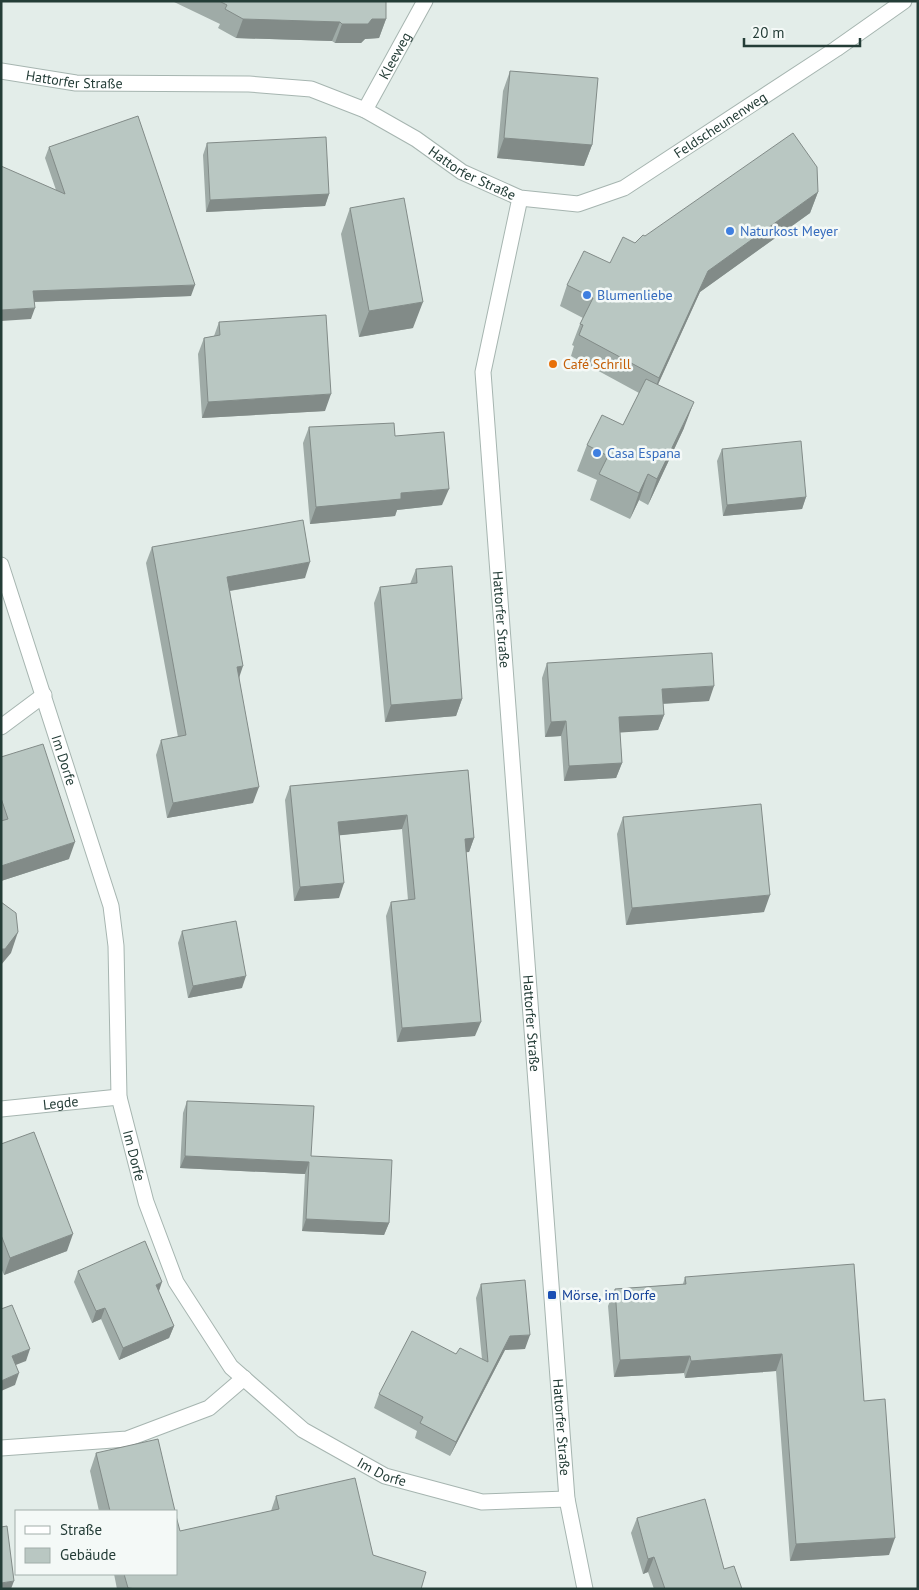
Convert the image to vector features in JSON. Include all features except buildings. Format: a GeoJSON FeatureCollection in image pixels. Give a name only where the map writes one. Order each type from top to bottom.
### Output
{"type":"FeatureCollection","features":[{"type":"Feature","properties":{"kind":"street","name":"Kleeweg"},"geometry":{"type":"LineString","coordinates":[[365,110],[425,1]]}},
{"type":"Feature","properties":{"kind":"street","name":"Feldscheunenweg"},"geometry":{"type":"LineString","coordinates":[[520,198],[578,204],[624,188],[904,1]]}},
{"type":"Feature","properties":{"kind":"street","name":"Hattorfer Straße"},"geometry":{"type":"LineString","coordinates":[[1,71],[76,83],[250,84],[311,89],[365,110],[416,139],[462,172],[520,198],[483,372],[567,1499],[585,1589]]}},
{"type":"Feature","properties":{"kind":"street","name":"Im Dorfe"},"geometry":{"type":"LineString","coordinates":[[1,565],[111,906],[116,946],[119,1097],[146,1202],[176,1282],[231,1367],[303,1430],[385,1476],[482,1502],[567,1499]]}},
{"type":"Feature","properties":{"kind":"street"},"geometry":{"type":"LineString","coordinates":[[1,727],[44,695]]}},
{"type":"Feature","properties":{"kind":"street","name":"Legde"},"geometry":{"type":"LineString","coordinates":[[1,1109],[119,1097]]}},
{"type":"Feature","properties":{"kind":"street"},"geometry":{"type":"LineString","coordinates":[[1,1448],[127,1440],[209,1408],[244,1378]]}},
{"type":"Feature","properties":{"kind":"place","name":"Naturkost Meyer"},"geometry":{"type":"Point","coordinates":[730,231]}},
{"type":"Feature","properties":{"kind":"place","name":"Blumenliebe"},"geometry":{"type":"Point","coordinates":[587,295]}},
{"type":"Feature","properties":{"kind":"place","name":"Café Schrill"},"geometry":{"type":"Point","coordinates":[553,364]}},
{"type":"Feature","properties":{"kind":"place","name":"Casa Espana"},"geometry":{"type":"Point","coordinates":[597,453]}},
{"type":"Feature","properties":{"kind":"place","name":"Mörse, im Dorfe"},"geometry":{"type":"Point","coordinates":[552,1295]}}]}
